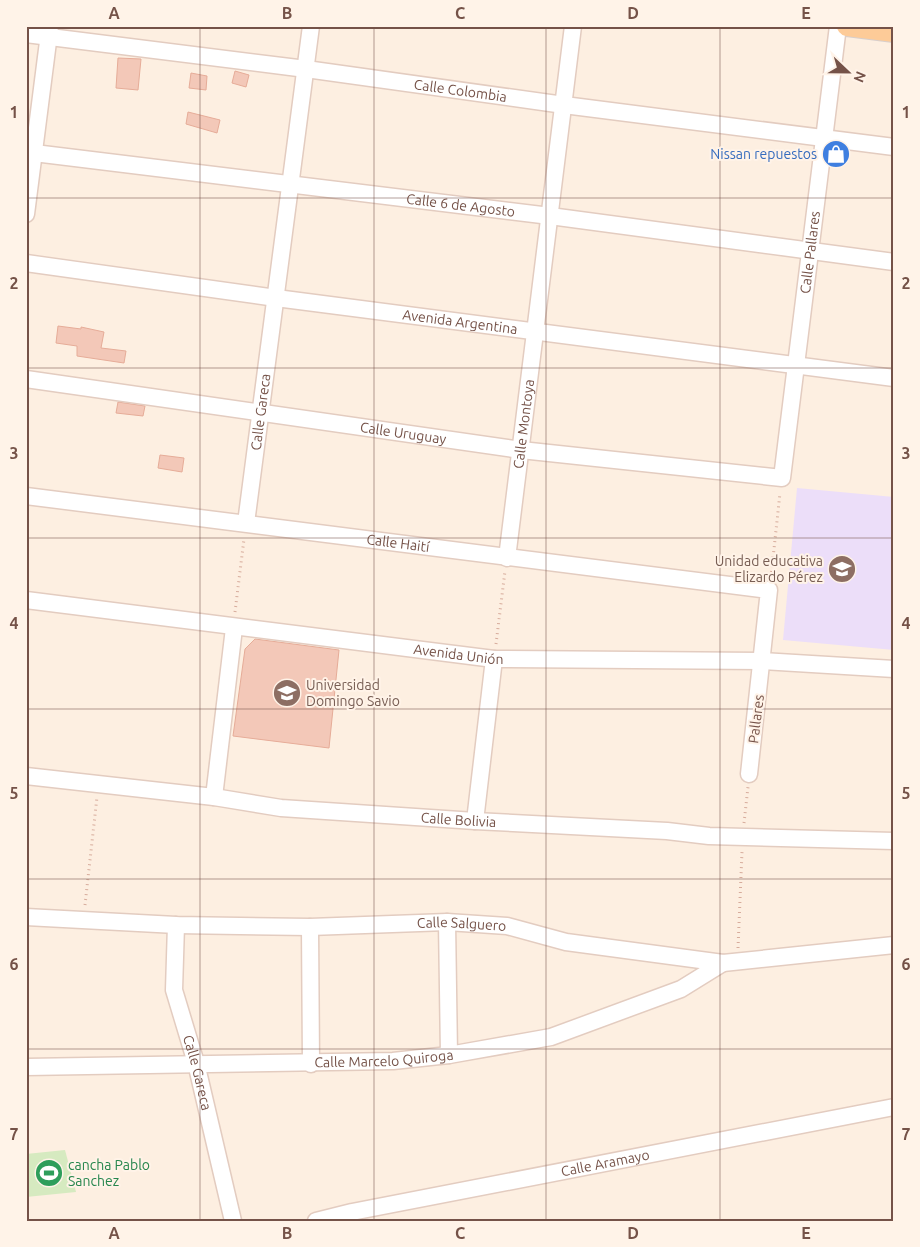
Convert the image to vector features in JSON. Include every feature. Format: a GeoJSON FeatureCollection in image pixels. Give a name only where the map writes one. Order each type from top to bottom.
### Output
{"type":"FeatureCollection","features":[{"type":"Feature","properties":{"kind":"main road"},"geometry":{"type":"LineString","coordinates":[[847,26],[894,32]]}},
{"type":"Feature","properties":{"kind":"street","name":"Calle Gareca"},"geometry":{"type":"LineString","coordinates":[[246,523],[311,26]]}},
{"type":"Feature","properties":{"kind":"street","name":"Calle Montoya"},"geometry":{"type":"LineString","coordinates":[[507,558],[573,26]]}},
{"type":"Feature","properties":{"kind":"street","name":"Calle Pallares"},"geometry":{"type":"LineString","coordinates":[[782,478],[838,26]]}},
{"type":"Feature","properties":{"kind":"street","name":"Calle Colombia"},"geometry":{"type":"LineString","coordinates":[[26,34],[49,31],[564,105],[894,147]]}},
{"type":"Feature","properties":{"kind":"street"},"geometry":{"type":"LineString","coordinates":[[26,214],[30,152],[49,31]]}},
{"type":"Feature","properties":{"kind":"street","name":"Calle 6 de Agosto"},"geometry":{"type":"LineString","coordinates":[[30,152],[550,216],[894,262]]}},
{"type":"Feature","properties":{"kind":"street","name":"Avenida Argentina"},"geometry":{"type":"LineString","coordinates":[[26,263],[276,298],[894,378]]}},
{"type":"Feature","properties":{"kind":"street","name":"Calle Uruguay"},"geometry":{"type":"LineString","coordinates":[[26,379],[521,450],[782,478]]}},
{"type":"Feature","properties":{"kind":"street","name":"Calle Haití"},"geometry":{"type":"LineString","coordinates":[[26,496],[769,590]]}},
{"type":"Feature","properties":{"kind":"street","name":"Pallares"},"geometry":{"type":"LineString","coordinates":[[749,774],[769,590]]}},
{"type":"Feature","properties":{"kind":"street","name":"Avenida Unión"},"geometry":{"type":"LineString","coordinates":[[26,600],[234,628],[494,659],[762,661],[894,669]]}},
{"type":"Feature","properties":{"kind":"street"},"geometry":{"type":"LineString","coordinates":[[214,797],[234,628]]}},
{"type":"Feature","properties":{"kind":"street"},"geometry":{"type":"LineString","coordinates":[[475,822],[494,659]]}},
{"type":"Feature","properties":{"kind":"street","name":"Calle Bolivia"},"geometry":{"type":"LineString","coordinates":[[26,776],[98,786],[214,797],[281,808],[475,822],[743,836],[894,841]]}},
{"type":"Feature","properties":{"kind":"street","name":"Calle Salguero"},"geometry":{"type":"LineString","coordinates":[[26,917],[83,918],[176,925],[310,927],[447,922],[507,926],[566,942],[730,962],[894,945]]}},
{"type":"Feature","properties":{"kind":"street"},"geometry":{"type":"LineString","coordinates":[[447,922],[449,1055]]}},
{"type":"Feature","properties":{"kind":"street","name":"Calle Gareca"},"geometry":{"type":"LineString","coordinates":[[176,925],[174,990],[196,1063],[233,1221]]}},
{"type":"Feature","properties":{"kind":"street"},"geometry":{"type":"LineString","coordinates":[[310,927],[311,1064]]}},
{"type":"Feature","properties":{"kind":"street","name":"Calle Marcelo Quiroga"},"geometry":{"type":"LineString","coordinates":[[26,1067],[196,1063],[311,1064],[393,1061],[449,1055],[551,1037],[681,989],[730,962]]}},
{"type":"Feature","properties":{"kind":"street","name":"Calle Aramayo"},"geometry":{"type":"LineString","coordinates":[[316,1221],[352,1212],[894,1107]]}},
{"type":"Feature","properties":{"kind":"path"},"geometry":{"type":"LineString","coordinates":[[769,590],[782,478]]}},
{"type":"Feature","properties":{"kind":"path"},"geometry":{"type":"LineString","coordinates":[[234,628],[246,523]]}},
{"type":"Feature","properties":{"kind":"path"},"geometry":{"type":"LineString","coordinates":[[494,659],[507,558]]}},
{"type":"Feature","properties":{"kind":"path"},"geometry":{"type":"LineString","coordinates":[[730,962],[749,774]]}},
{"type":"Feature","properties":{"kind":"path"},"geometry":{"type":"LineString","coordinates":[[83,918],[98,786]]}},
{"type":"Feature","properties":{"kind":"shaded area","name":"Unidad educativa Elizardo Pérez"},"geometry":{"type":"Polygon","coordinates":[[[797,488],[894,497],[894,650],[783,640],[797,488]]]}},
{"type":"Feature","properties":{"kind":"green space","name":"cancha Pablo Sanchez"},"geometry":{"type":"Polygon","coordinates":[[[65,1150],[76,1192],[26,1197],[26,1154],[65,1150]]]}},
{"type":"Feature","properties":{"kind":"building"},"geometry":{"type":"Polygon","coordinates":[[[118,58],[141,59],[138,90],[116,88],[118,58]]]}},
{"type":"Feature","properties":{"kind":"building"},"geometry":{"type":"Polygon","coordinates":[[[235,71],[249,75],[246,87],[232,83],[235,71]]]}},
{"type":"Feature","properties":{"kind":"building"},"geometry":{"type":"Polygon","coordinates":[[[191,73],[207,76],[206,90],[189,88],[191,73]]]}},
{"type":"Feature","properties":{"kind":"building"},"geometry":{"type":"Polygon","coordinates":[[[188,112],[220,120],[217,133],[186,124],[188,112]]]}},
{"type":"Feature","properties":{"kind":"building"},"geometry":{"type":"Polygon","coordinates":[[[58,326],[81,329],[81,327],[104,332],[101,348],[126,351],[124,363],[77,356],[77,346],[56,343],[58,326]]]}},
{"type":"Feature","properties":{"kind":"building"},"geometry":{"type":"Polygon","coordinates":[[[118,402],[145,406],[143,416],[116,413],[118,402]]]}},
{"type":"Feature","properties":{"kind":"building"},"geometry":{"type":"Polygon","coordinates":[[[160,455],[184,458],[182,472],[158,468],[160,455]]]}},
{"type":"Feature","properties":{"kind":"building","name":"Universidad Domingo Savio"},"geometry":{"type":"Polygon","coordinates":[[[255,639],[339,650],[329,748],[233,736],[245,649],[255,639]]]}},
{"type":"Feature","properties":{"kind":"place","name":"Nissan repuestos"},"geometry":{"type":"Point","coordinates":[836,154]}},
{"type":"Feature","properties":{"kind":"place","name":"Unidad educativa Elizardo Pérez"},"geometry":{"type":"Point","coordinates":[842,569]}},
{"type":"Feature","properties":{"kind":"place","name":"Universidad Domingo Savio"},"geometry":{"type":"Point","coordinates":[287,693]}},
{"type":"Feature","properties":{"kind":"place","name":"cancha Pablo Sanchez"},"geometry":{"type":"Point","coordinates":[49,1173]}}]}
